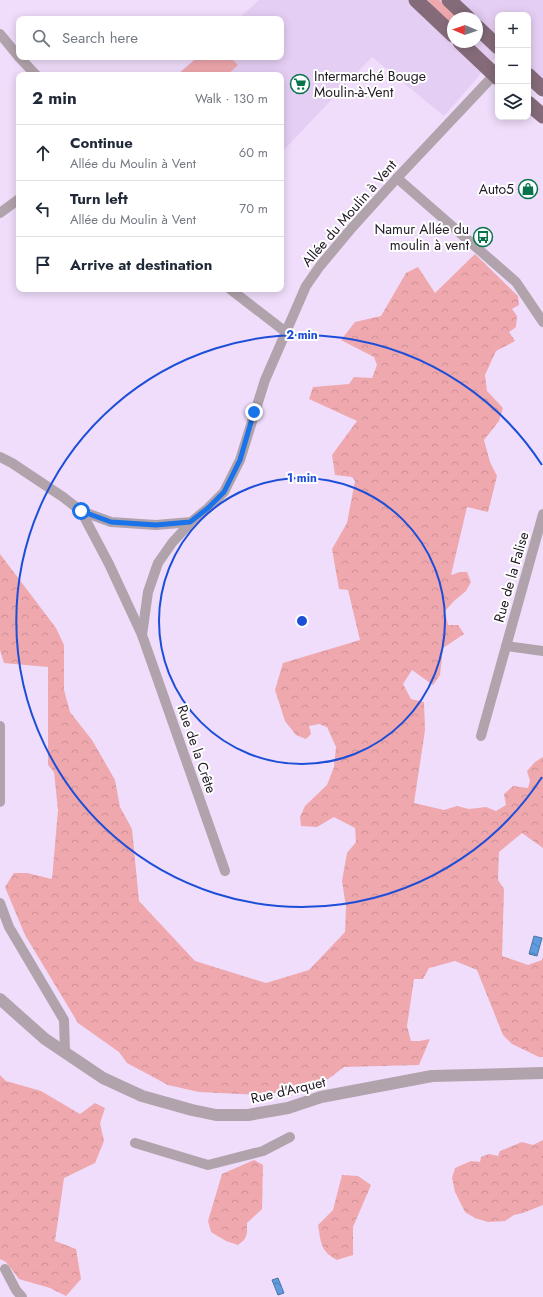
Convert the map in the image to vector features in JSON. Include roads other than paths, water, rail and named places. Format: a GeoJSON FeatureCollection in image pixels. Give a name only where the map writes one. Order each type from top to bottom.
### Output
{"type":"FeatureCollection","features":[{"type":"Feature","properties":{"kind":"main road"},"geometry":{"type":"LineString","coordinates":[[416,0],[447,29]]}},
{"type":"Feature","properties":{"kind":"main road"},"geometry":{"type":"LineString","coordinates":[[449,0],[462,12]]}},
{"type":"Feature","properties":{"kind":"main road"},"geometry":{"type":"LineString","coordinates":[[483,33],[495,44]]}},
{"type":"Feature","properties":{"kind":"main road"},"geometry":{"type":"LineString","coordinates":[[467,48],[495,71]]}},
{"type":"Feature","properties":{"kind":"main road"},"geometry":{"type":"LineString","coordinates":[[531,78],[543,89]]}},
{"type":"Feature","properties":{"kind":"main road"},"geometry":{"type":"LineString","coordinates":[[531,106],[543,116]]}},
{"type":"Feature","properties":{"kind":"street"},"geometry":{"type":"LineString","coordinates":[[0,34],[16,53]]}},
{"type":"Feature","properties":{"kind":"street"},"geometry":{"type":"LineString","coordinates":[[22,60],[33,72]]}},
{"type":"Feature","properties":{"kind":"street","name":"Allée du Moulin à Vent"},"geometry":{"type":"LineString","coordinates":[[190,522],[208,508],[224,492],[240,460],[265,380],[306,286],[320,266],[350,230],[457,112],[495,75]]}},
{"type":"Feature","properties":{"kind":"street"},"geometry":{"type":"LineString","coordinates":[[397,178],[516,282],[543,322]]}},
{"type":"Feature","properties":{"kind":"street"},"geometry":{"type":"LineString","coordinates":[[0,213],[16,201]]}},
{"type":"Feature","properties":{"kind":"street"},"geometry":{"type":"LineString","coordinates":[[234,292],[286,333]]}},
{"type":"Feature","properties":{"kind":"street"},"geometry":{"type":"LineString","coordinates":[[0,457],[12,463],[81,511],[111,522],[156,525],[190,522]]}},
{"type":"Feature","properties":{"kind":"street","name":"Rue de la Crête"},"geometry":{"type":"LineString","coordinates":[[81,511],[109,564],[142,636],[225,872]]}},
{"type":"Feature","properties":{"kind":"street","name":"Rue de la Falise"},"geometry":{"type":"LineString","coordinates":[[481,736],[543,514]]}},
{"type":"Feature","properties":{"kind":"street","name":"Rue de la Crête"},"geometry":{"type":"LineString","coordinates":[[142,636],[148,592],[158,563],[172,543],[190,522]]}},
{"type":"Feature","properties":{"kind":"street"},"geometry":{"type":"LineString","coordinates":[[506,646],[543,651]]}},
{"type":"Feature","properties":{"kind":"street"},"geometry":{"type":"LineString","coordinates":[[0,726],[0,802]]}},
{"type":"Feature","properties":{"kind":"street"},"geometry":{"type":"LineString","coordinates":[[0,903],[9,927],[64,1020],[65,1052]]}},
{"type":"Feature","properties":{"kind":"street","name":"Rue d'Arquet"},"geometry":{"type":"LineString","coordinates":[[0,999],[46,1039],[103,1078],[142,1096],[216,1115],[248,1115],[288,1108],[321,1097],[432,1076],[543,1072]]}},
{"type":"Feature","properties":{"kind":"street"},"geometry":{"type":"LineString","coordinates":[[135,1143],[208,1165],[263,1151],[290,1137]]}},
{"type":"Feature","properties":{"kind":"street"},"geometry":{"type":"LineString","coordinates":[[5,1269],[16,1290],[22,1297]]}},
{"type":"Feature","properties":{"kind":"water"},"geometry":{"type":"Polygon","coordinates":[[[534,936],[542,938],[537,956],[529,954],[534,936]]]}},
{"type":"Feature","properties":{"kind":"water"},"geometry":{"type":"Polygon","coordinates":[[[278,1278],[284,1293],[278,1295],[272,1280],[278,1278]]]}},
{"type":"Feature","properties":{"kind":"place","name":"Intermarché Bouge Moulin-à-Vent"},"geometry":{"type":"Point","coordinates":[300,84]}},
{"type":"Feature","properties":{"kind":"place","name":"Auto5"},"geometry":{"type":"Point","coordinates":[528,189]}},
{"type":"Feature","properties":{"kind":"place","name":"Namur Allée du moulin à vent"},"geometry":{"type":"Point","coordinates":[483,237]}}]}
